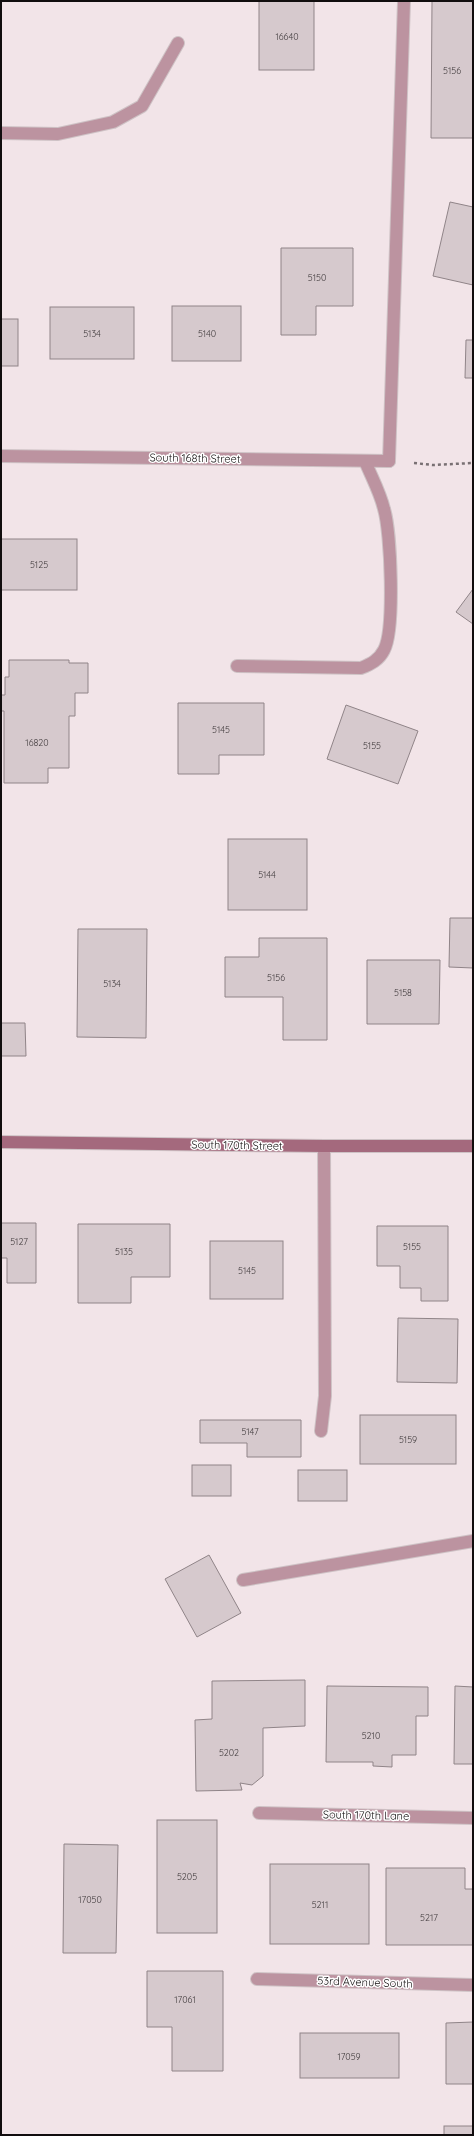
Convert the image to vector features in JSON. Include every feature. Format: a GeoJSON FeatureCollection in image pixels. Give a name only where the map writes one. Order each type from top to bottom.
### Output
{"type":"FeatureCollection","features":[{"type":"Feature","properties":{"kind":"street"},"geometry":{"type":"LineString","coordinates":[[389,461],[404,1]]}},
{"type":"Feature","properties":{"kind":"street"},"geometry":{"type":"LineString","coordinates":[[1,133],[58,134],[112,122],[142,106],[178,43]]}},
{"type":"Feature","properties":{"kind":"street","name":"South 168th Street"},"geometry":{"type":"LineString","coordinates":[[1,456],[389,461]]}},
{"type":"Feature","properties":{"kind":"street"},"geometry":{"type":"LineString","coordinates":[[237,666],[361,668],[374,663],[384,650],[390,629],[389,535],[384,508],[365,461]]}},
{"type":"Feature","properties":{"kind":"street","name":"South 170th Street"},"geometry":{"type":"LineString","coordinates":[[1,1142],[324,1146],[473,1146]]}},
{"type":"Feature","properties":{"kind":"street"},"geometry":{"type":"LineString","coordinates":[[321,1432],[325,1396],[324,1146]]}},
{"type":"Feature","properties":{"kind":"street"},"geometry":{"type":"LineString","coordinates":[[243,1580],[473,1541]]}},
{"type":"Feature","properties":{"kind":"street","name":"South 170th Lane"},"geometry":{"type":"LineString","coordinates":[[259,1813],[473,1818]]}},
{"type":"Feature","properties":{"kind":"street","name":"53rd Avenue South"},"geometry":{"type":"LineString","coordinates":[[257,1979],[473,1985]]}},
{"type":"Feature","properties":{"kind":"path"},"geometry":{"type":"LineString","coordinates":[[389,461],[433,465],[473,463]]}},
{"type":"Feature","properties":{"kind":"building"},"geometry":{"type":"Polygon","coordinates":[[[259,1],[314,1],[314,70],[259,70],[259,1]]]}},
{"type":"Feature","properties":{"kind":"building"},"geometry":{"type":"Polygon","coordinates":[[[432,1],[473,1],[473,138],[431,138],[432,1]]]}},
{"type":"Feature","properties":{"kind":"building"},"geometry":{"type":"Polygon","coordinates":[[[450,202],[473,207],[473,285],[433,276],[450,202]]]}},
{"type":"Feature","properties":{"kind":"building"},"geometry":{"type":"Polygon","coordinates":[[[281,248],[353,248],[353,306],[316,306],[316,335],[281,335],[281,248]]]}},
{"type":"Feature","properties":{"kind":"building"},"geometry":{"type":"Polygon","coordinates":[[[172,306],[241,306],[241,361],[172,361],[172,306]]]}},
{"type":"Feature","properties":{"kind":"building"},"geometry":{"type":"Polygon","coordinates":[[[50,307],[134,307],[134,359],[50,359],[50,307]]]}},
{"type":"Feature","properties":{"kind":"building"},"geometry":{"type":"Polygon","coordinates":[[[1,319],[18,319],[18,366],[1,366],[1,319]]]}},
{"type":"Feature","properties":{"kind":"building"},"geometry":{"type":"Polygon","coordinates":[[[466,340],[473,340],[473,378],[465,378],[466,340]]]}},
{"type":"Feature","properties":{"kind":"building"},"geometry":{"type":"Polygon","coordinates":[[[1,539],[77,539],[77,590],[1,590],[1,539]]]}},
{"type":"Feature","properties":{"kind":"building"},"geometry":{"type":"Polygon","coordinates":[[[473,589],[473,624],[456,612],[473,589]]]}},
{"type":"Feature","properties":{"kind":"building"},"geometry":{"type":"Polygon","coordinates":[[[9,660],[69,660],[69,663],[88,663],[88,693],[75,693],[75,716],[69,716],[69,768],[48,768],[48,783],[4,783],[4,711],[1,711],[1,695],[5,695],[5,677],[9,677],[9,660]]]}},
{"type":"Feature","properties":{"kind":"building"},"geometry":{"type":"Polygon","coordinates":[[[178,703],[264,703],[264,755],[219,755],[219,774],[178,774],[178,703]]]}},
{"type":"Feature","properties":{"kind":"building"},"geometry":{"type":"Polygon","coordinates":[[[346,705],[418,731],[398,784],[327,759],[346,705]]]}},
{"type":"Feature","properties":{"kind":"building"},"geometry":{"type":"Polygon","coordinates":[[[228,839],[307,839],[307,910],[228,910],[228,839]]]}},
{"type":"Feature","properties":{"kind":"building"},"geometry":{"type":"Polygon","coordinates":[[[450,918],[473,918],[473,968],[449,967],[450,918]]]}},
{"type":"Feature","properties":{"kind":"building"},"geometry":{"type":"Polygon","coordinates":[[[78,929],[147,929],[146,1038],[77,1037],[78,929]]]}},
{"type":"Feature","properties":{"kind":"building"},"geometry":{"type":"Polygon","coordinates":[[[259,938],[327,938],[327,1040],[283,1040],[283,997],[225,997],[225,957],[259,957],[259,938]]]}},
{"type":"Feature","properties":{"kind":"building"},"geometry":{"type":"Polygon","coordinates":[[[367,960],[440,960],[439,1024],[367,1024],[367,960]]]}},
{"type":"Feature","properties":{"kind":"building"},"geometry":{"type":"Polygon","coordinates":[[[1,1023],[25,1023],[26,1056],[1,1056],[1,1023]]]}},
{"type":"Feature","properties":{"kind":"building"},"geometry":{"type":"Polygon","coordinates":[[[1,1223],[36,1223],[36,1283],[7,1283],[7,1258],[1,1258],[1,1223]]]}},
{"type":"Feature","properties":{"kind":"building"},"geometry":{"type":"Polygon","coordinates":[[[78,1224],[170,1224],[170,1277],[131,1277],[131,1303],[78,1303],[78,1224]]]}},
{"type":"Feature","properties":{"kind":"building"},"geometry":{"type":"Polygon","coordinates":[[[377,1226],[448,1226],[448,1301],[421,1301],[421,1288],[400,1288],[400,1266],[377,1266],[377,1226]]]}},
{"type":"Feature","properties":{"kind":"building"},"geometry":{"type":"Polygon","coordinates":[[[210,1241],[283,1241],[283,1299],[210,1299],[210,1241]]]}},
{"type":"Feature","properties":{"kind":"building"},"geometry":{"type":"Polygon","coordinates":[[[398,1318],[458,1319],[457,1383],[397,1382],[398,1318]]]}},
{"type":"Feature","properties":{"kind":"building"},"geometry":{"type":"Polygon","coordinates":[[[360,1415],[456,1415],[456,1464],[360,1464],[360,1415]]]}},
{"type":"Feature","properties":{"kind":"building"},"geometry":{"type":"Polygon","coordinates":[[[200,1420],[301,1420],[301,1457],[247,1457],[247,1443],[200,1443],[200,1420]]]}},
{"type":"Feature","properties":{"kind":"building"},"geometry":{"type":"Polygon","coordinates":[[[192,1465],[231,1465],[231,1496],[192,1496],[192,1465]]]}},
{"type":"Feature","properties":{"kind":"building"},"geometry":{"type":"Polygon","coordinates":[[[298,1470],[347,1470],[347,1501],[298,1501],[298,1470]]]}},
{"type":"Feature","properties":{"kind":"building"},"geometry":{"type":"Polygon","coordinates":[[[209,1555],[241,1613],[197,1637],[165,1579],[209,1555]]]}},
{"type":"Feature","properties":{"kind":"building"},"geometry":{"type":"Polygon","coordinates":[[[305,1680],[305,1726],[263,1728],[263,1776],[252,1785],[240,1783],[242,1790],[196,1791],[195,1720],[212,1719],[212,1681],[305,1680]]]}},
{"type":"Feature","properties":{"kind":"building"},"geometry":{"type":"Polygon","coordinates":[[[327,1686],[428,1687],[428,1716],[416,1716],[416,1755],[392,1755],[392,1767],[373,1766],[373,1762],[326,1762],[327,1686]]]}},
{"type":"Feature","properties":{"kind":"building"},"geometry":{"type":"Polygon","coordinates":[[[455,1686],[473,1687],[473,1764],[454,1764],[455,1686]]]}},
{"type":"Feature","properties":{"kind":"building"},"geometry":{"type":"Polygon","coordinates":[[[157,1820],[217,1820],[217,1933],[157,1933],[157,1820]]]}},
{"type":"Feature","properties":{"kind":"building"},"geometry":{"type":"Polygon","coordinates":[[[64,1844],[118,1845],[116,1953],[63,1953],[64,1844]]]}},
{"type":"Feature","properties":{"kind":"building"},"geometry":{"type":"Polygon","coordinates":[[[270,1864],[369,1864],[369,1944],[270,1944],[270,1864]]]}},
{"type":"Feature","properties":{"kind":"building"},"geometry":{"type":"Polygon","coordinates":[[[386,1868],[465,1868],[465,1889],[473,1889],[473,1945],[386,1945],[386,1868]]]}},
{"type":"Feature","properties":{"kind":"building"},"geometry":{"type":"Polygon","coordinates":[[[147,1971],[223,1971],[223,2071],[172,2071],[172,2027],[147,2027],[147,1971]]]}},
{"type":"Feature","properties":{"kind":"building"},"geometry":{"type":"Polygon","coordinates":[[[473,2022],[473,2084],[446,2084],[446,2023],[473,2022]]]}},
{"type":"Feature","properties":{"kind":"building"},"geometry":{"type":"Polygon","coordinates":[[[300,2033],[399,2033],[399,2078],[300,2078],[300,2033]]]}},
{"type":"Feature","properties":{"kind":"building"},"geometry":{"type":"Polygon","coordinates":[[[444,2126],[473,2126],[473,2135],[444,2135],[444,2126]]]}}]}
